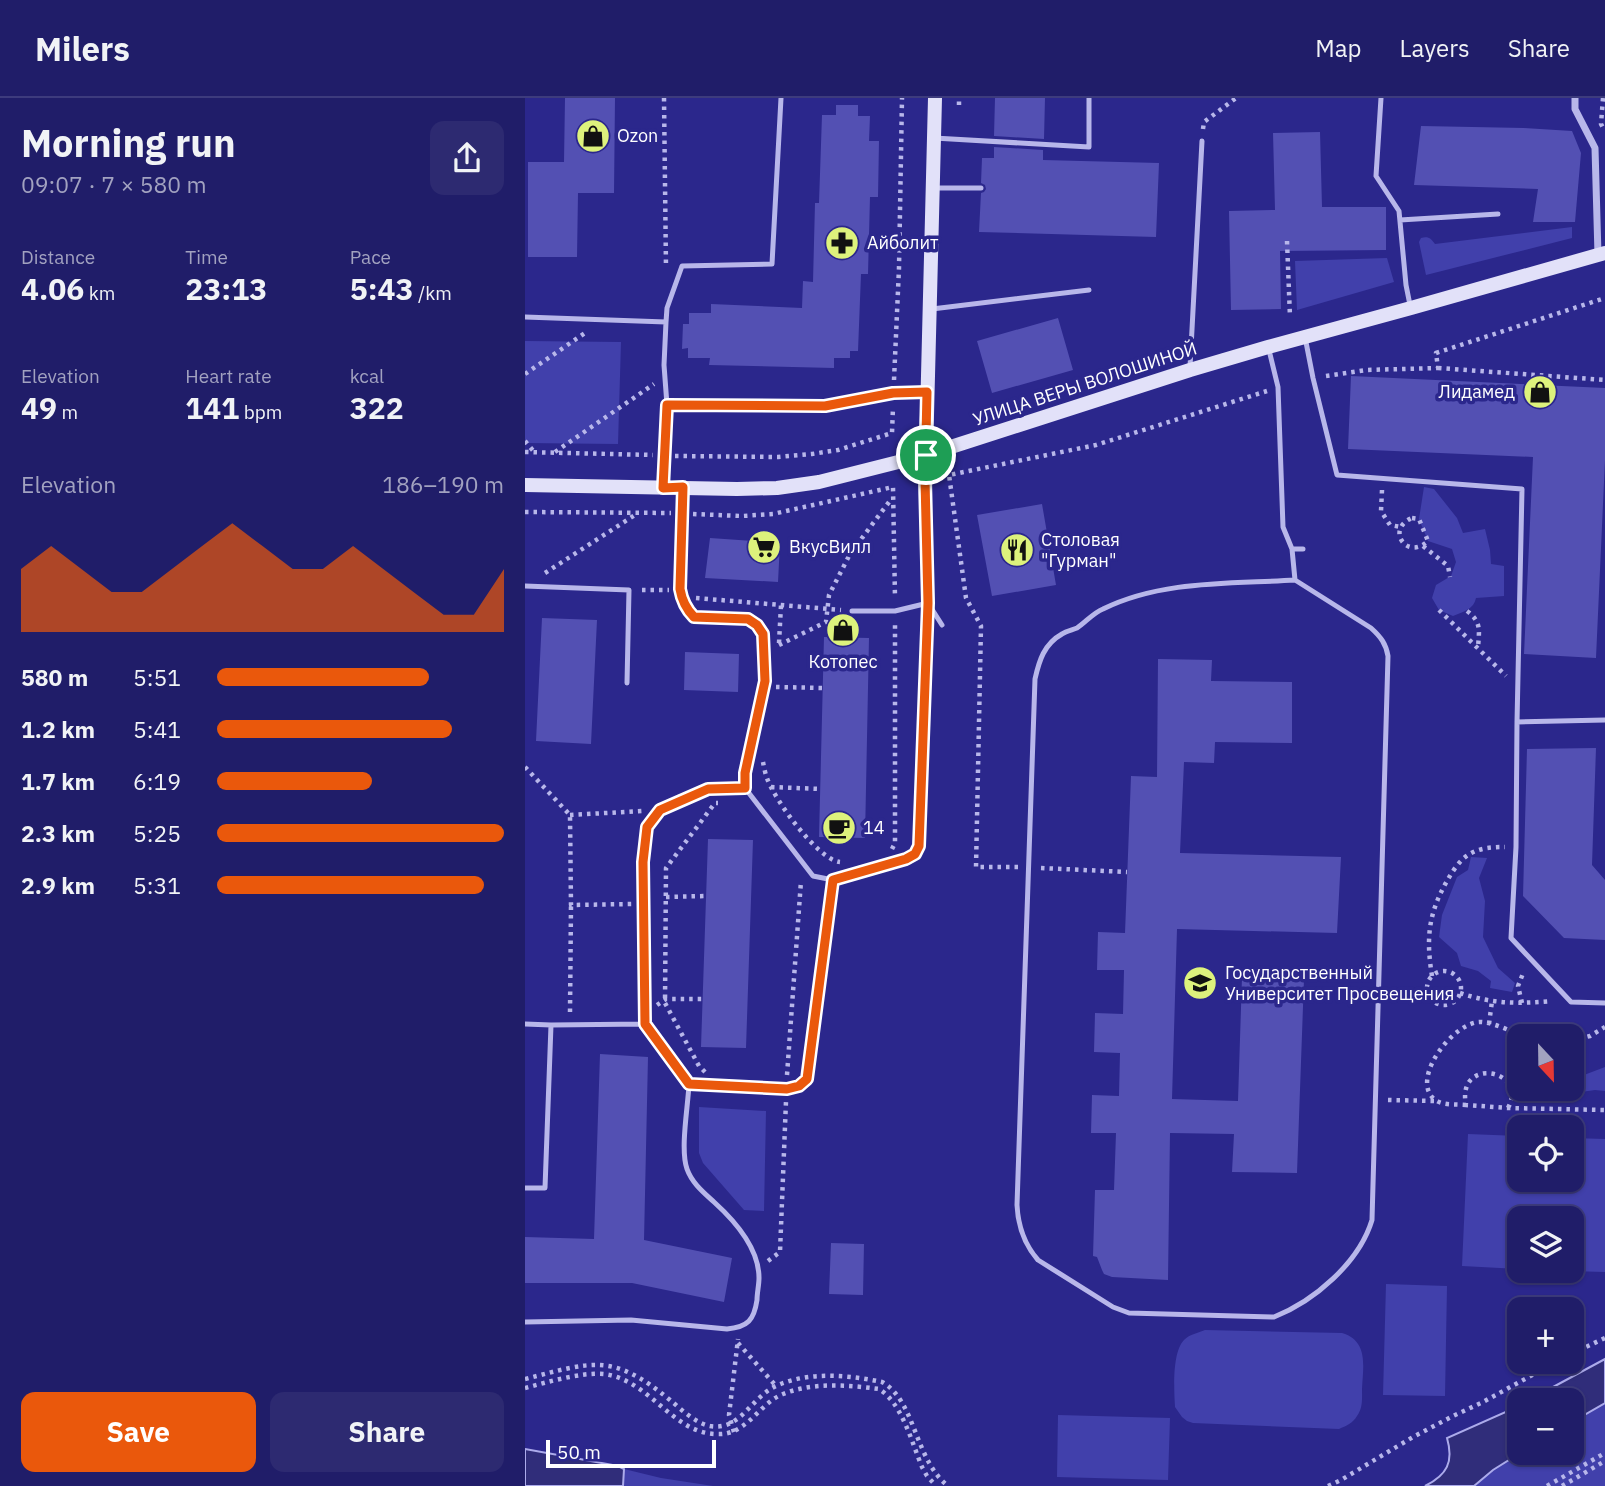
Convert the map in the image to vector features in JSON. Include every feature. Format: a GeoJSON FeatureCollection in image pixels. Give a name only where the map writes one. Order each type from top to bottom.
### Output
{"type":"FeatureCollection","features":[{"type":"Feature","properties":{"kind":"street"},"geometry":{"type":"LineString","coordinates":[[928,603],[925,480],[935,98]]}},
{"type":"Feature","properties":{"kind":"street"},"geometry":{"type":"LineString","coordinates":[[1575,98],[1576,109],[1595,148],[1602,254]]}},
{"type":"Feature","properties":{"kind":"street","name":"УЛИЦА ВЕРЫ ВОЛОШИНОЙ"},"geometry":{"type":"LineString","coordinates":[[525,485],[737,489],[777,488],[819,482],[926,455],[1268,346],[1602,254]]}},
{"type":"Feature","properties":{"kind":"lane"},"geometry":{"type":"LineString","coordinates":[[663,488],[667,405],[664,365],[667,309],[682,266],[772,264],[781,98]]}},
{"type":"Feature","properties":{"kind":"lane"},"geometry":{"type":"LineString","coordinates":[[933,138],[1089,147],[1089,98]]}},
{"type":"Feature","properties":{"kind":"lane"},"geometry":{"type":"LineString","coordinates":[[1381,98],[1376,176],[1399,211],[1406,285],[1411,308]]}},
{"type":"Feature","properties":{"kind":"lane"},"geometry":{"type":"LineString","coordinates":[[1190,370],[1202,141]]}},
{"type":"Feature","properties":{"kind":"lane"},"geometry":{"type":"LineString","coordinates":[[932,187],[981,188]]}},
{"type":"Feature","properties":{"kind":"lane"},"geometry":{"type":"LineString","coordinates":[[1400,220],[1498,214]]}},
{"type":"Feature","properties":{"kind":"lane"},"geometry":{"type":"LineString","coordinates":[[929,310],[1089,290]]}},
{"type":"Feature","properties":{"kind":"lane"},"geometry":{"type":"LineString","coordinates":[[525,317],[666,322]]}},
{"type":"Feature","properties":{"kind":"lane"},"geometry":{"type":"LineString","coordinates":[[1305,336],[1336,475],[1522,489],[1516,847],[1511,938],[1571,1002],[1605,1003]]}},
{"type":"Feature","properties":{"kind":"lane"},"geometry":{"type":"LineString","coordinates":[[1268,346],[1278,387],[1283,527],[1292,550],[1295,580]]}},
{"type":"Feature","properties":{"kind":"lane"},"geometry":{"type":"LineString","coordinates":[[667,405],[825,406],[893,393],[927,392]]}},
{"type":"Feature","properties":{"kind":"lane"},"geometry":{"type":"LineString","coordinates":[[683,487],[681,593],[686,609],[694,617],[748,619],[757,625],[763,634],[765,681],[745,773],[745,788],[813,876],[833,880],[906,859],[915,854],[919,846],[928,603]]}},
{"type":"Feature","properties":{"kind":"lane"},"geometry":{"type":"LineString","coordinates":[[1292,550],[1303,549]]}},
{"type":"Feature","properties":{"kind":"lane"},"geometry":{"type":"LineString","coordinates":[[1295,580],[1371,628],[1386,645],[1388,656],[1372,1220],[1368,1234],[1347,1264],[1326,1285],[1290,1310],[1274,1317],[1129,1313],[1113,1307],[1038,1260],[1029,1250],[1018,1221],[1035,679],[1039,661],[1047,646],[1060,635],[1077,628],[1100,610],[1151,591],[1295,580]]}},
{"type":"Feature","properties":{"kind":"lane"},"geometry":{"type":"LineString","coordinates":[[525,586],[629,590],[627,683]]}},
{"type":"Feature","properties":{"kind":"lane"},"geometry":{"type":"LineString","coordinates":[[852,611],[895,611],[928,603]]}},
{"type":"Feature","properties":{"kind":"lane"},"geometry":{"type":"LineString","coordinates":[[928,603],[943,625]]}},
{"type":"Feature","properties":{"kind":"lane"},"geometry":{"type":"LineString","coordinates":[[1517,722],[1605,720]]}},
{"type":"Feature","properties":{"kind":"lane"},"geometry":{"type":"LineString","coordinates":[[525,1322],[631,1320],[727,1329],[747,1324],[755,1311],[759,1278],[755,1257],[733,1220],[698,1188],[687,1168],[684,1154],[689,1084],[645,1024],[643,862],[647,827],[660,810],[708,789],[745,788]]}},
{"type":"Feature","properties":{"kind":"lane"},"geometry":{"type":"LineString","coordinates":[[689,1084],[787,1089],[799,1086],[807,1079],[833,880]]}},
{"type":"Feature","properties":{"kind":"lane"},"geometry":{"type":"LineString","coordinates":[[525,1024],[645,1024]]}},
{"type":"Feature","properties":{"kind":"lane"},"geometry":{"type":"LineString","coordinates":[[525,1188],[545,1188],[551,1025]]}},
{"type":"Feature","properties":{"kind":"path"},"geometry":{"type":"LineString","coordinates":[[664,98],[666,280]]}},
{"type":"Feature","properties":{"kind":"path"},"geometry":{"type":"LineString","coordinates":[[525,452],[778,457],[812,454],[859,444],[892,433],[902,98]]}},
{"type":"Feature","properties":{"kind":"path"},"geometry":{"type":"LineString","coordinates":[[959,98],[959,105]]}},
{"type":"Feature","properties":{"kind":"path"},"geometry":{"type":"LineString","coordinates":[[1202,141],[1204,122],[1236,98]]}},
{"type":"Feature","properties":{"kind":"path"},"geometry":{"type":"LineString","coordinates":[[1603,98],[1601,124],[1605,131]]}},
{"type":"Feature","properties":{"kind":"path"},"geometry":{"type":"LineString","coordinates":[[1287,241],[1290,317]]}},
{"type":"Feature","properties":{"kind":"path"},"geometry":{"type":"LineString","coordinates":[[525,374],[605,320]]}},
{"type":"Feature","properties":{"kind":"path"},"geometry":{"type":"LineString","coordinates":[[1439,368],[1605,380]]}},
{"type":"Feature","properties":{"kind":"path"},"geometry":{"type":"LineString","coordinates":[[554,453],[665,377]]}},
{"type":"Feature","properties":{"kind":"path"},"geometry":{"type":"LineString","coordinates":[[525,441],[535,453]]}},
{"type":"Feature","properties":{"kind":"path"},"geometry":{"type":"LineString","coordinates":[[949,475],[966,598],[981,626],[976,867],[1021,867]]}},
{"type":"Feature","properties":{"kind":"path"},"geometry":{"type":"LineString","coordinates":[[1382,478],[1381,511],[1390,525],[1401,527]]}},
{"type":"Feature","properties":{"kind":"path"},"geometry":{"type":"LineString","coordinates":[[525,512],[742,516],[773,514],[893,487],[895,843],[891,851]]}},
{"type":"Feature","properties":{"kind":"path"},"geometry":{"type":"LineString","coordinates":[[779,645],[826,622],[828,595],[850,554],[893,497]]}},
{"type":"Feature","properties":{"kind":"path"},"geometry":{"type":"LineString","coordinates":[[536,578],[638,513]]}},
{"type":"Feature","properties":{"kind":"path"},"geometry":{"type":"LineString","coordinates":[[1419,519],[1428,541],[1416,548],[1403,544],[1399,531],[1401,527],[1406,520],[1419,519]]}},
{"type":"Feature","properties":{"kind":"path"},"geometry":{"type":"LineString","coordinates":[[1423,546],[1448,566],[1450,577]]}},
{"type":"Feature","properties":{"kind":"path"},"geometry":{"type":"LineString","coordinates":[[629,590],[852,611]]}},
{"type":"Feature","properties":{"kind":"path"},"geometry":{"type":"LineString","coordinates":[[779,653],[781,605]]}},
{"type":"Feature","properties":{"kind":"path"},"geometry":{"type":"LineString","coordinates":[[1439,610],[1509,679],[1518,681]]}},
{"type":"Feature","properties":{"kind":"path"},"geometry":{"type":"LineString","coordinates":[[1467,611],[1475,617],[1479,627],[1478,648]]}},
{"type":"Feature","properties":{"kind":"path"},"geometry":{"type":"LineString","coordinates":[[776,694],[777,676]]}},
{"type":"Feature","properties":{"kind":"path"},"geometry":{"type":"LineString","coordinates":[[776,687],[823,688]]}},
{"type":"Feature","properties":{"kind":"path"},"geometry":{"type":"LineString","coordinates":[[764,753],[766,778],[792,818],[823,855],[835,862],[844,863]]}},
{"type":"Feature","properties":{"kind":"path"},"geometry":{"type":"LineString","coordinates":[[525,767],[570,815],[570,1013]]}},
{"type":"Feature","properties":{"kind":"path"},"geometry":{"type":"LineString","coordinates":[[771,787],[821,789]]}},
{"type":"Feature","properties":{"kind":"path"},"geometry":{"type":"LineString","coordinates":[[711,1078],[699,1066],[665,1003],[666,868],[715,803],[725,803]]}},
{"type":"Feature","properties":{"kind":"path"},"geometry":{"type":"LineString","coordinates":[[570,815],[660,810]]}},
{"type":"Feature","properties":{"kind":"path"},"geometry":{"type":"LineString","coordinates":[[1432,976],[1429,959],[1431,913],[1452,872],[1467,856],[1476,851],[1516,847]]}},
{"type":"Feature","properties":{"kind":"path"},"geometry":{"type":"LineString","coordinates":[[1034,868],[1127,872]]}},
{"type":"Feature","properties":{"kind":"path"},"geometry":{"type":"LineString","coordinates":[[666,897],[706,896]]}},
{"type":"Feature","properties":{"kind":"path"},"geometry":{"type":"LineString","coordinates":[[571,905],[645,904]]}},
{"type":"Feature","properties":{"kind":"path"},"geometry":{"type":"LineString","coordinates":[[1522,1003],[1518,986],[1522,974],[1532,960]]}},
{"type":"Feature","properties":{"kind":"path"},"geometry":{"type":"LineString","coordinates":[[1442,971],[1452,974],[1459,982],[1458,998],[1450,1004],[1433,1002],[1427,992],[1432,976],[1442,971]]}},
{"type":"Feature","properties":{"kind":"path"},"geometry":{"type":"LineString","coordinates":[[1460,993],[1492,1001],[1522,1003],[1557,1000],[1566,996]]}},
{"type":"Feature","properties":{"kind":"path"},"geometry":{"type":"LineString","coordinates":[[1489,1024],[1492,1001]]}},
{"type":"Feature","properties":{"kind":"path"},"geometry":{"type":"LineString","coordinates":[[1436,1101],[1429,1091],[1428,1077],[1443,1045],[1456,1032],[1474,1023],[1489,1024],[1507,1030]]}},
{"type":"Feature","properties":{"kind":"path"},"geometry":{"type":"LineString","coordinates":[[1584,1038],[1605,1027]]}},
{"type":"Feature","properties":{"kind":"path"},"geometry":{"type":"LineString","coordinates":[[1467,1105],[1465,1090],[1469,1083],[1474,1077],[1488,1072],[1496,1073],[1508,1082],[1512,1097],[1508,1108]]}},
{"type":"Feature","properties":{"kind":"path"},"geometry":{"type":"LineString","coordinates":[[1376,1100],[1436,1101],[1508,1108],[1605,1110]]}},
{"type":"Feature","properties":{"kind":"path"},"geometry":{"type":"LineString","coordinates":[[734,1432],[729,1415],[740,1327]]}},
{"type":"Feature","properties":{"kind":"path"},"geometry":{"type":"LineString","coordinates":[[1584,1348],[1605,1338]]}},
{"type":"Feature","properties":{"kind":"path"},"geometry":{"type":"LineString","coordinates":[[738,1342],[776,1386]]}},
{"type":"Feature","properties":{"kind":"path"},"geometry":{"type":"LineString","coordinates":[[525,1379],[590,1364],[622,1368],[648,1382],[694,1419],[709,1426],[726,1426],[741,1418],[765,1392],[792,1381],[831,1376],[882,1382],[888,1385],[902,1404],[929,1465],[946,1485]]}},
{"type":"Feature","properties":{"kind":"path"},"geometry":{"type":"LineString","coordinates":[[525,1388],[604,1374],[640,1388],[692,1428],[716,1434],[734,1432],[745,1426],[770,1401],[799,1389],[823,1385],[879,1388],[895,1404],[922,1467],[936,1486]]}},
{"type":"Feature","properties":{"kind":"path"},"geometry":{"type":"LineString","coordinates":[[1328,1486],[1443,1421],[1534,1374]]}},
{"type":"Feature","properties":{"kind":"path"},"geometry":{"type":"LineString","coordinates":[[1547,1486],[1605,1453]]}},
{"type":"Feature","properties":{"kind":"path"},"geometry":{"type":"LineString","coordinates":[[1562,1486],[1605,1461]]}},
{"type":"Feature","properties":{"kind":"shaded area"},"geometry":{"type":"Polygon","coordinates":[[[1572,227],[1572,238],[1426,275],[1419,242],[1424,237],[1435,244],[1572,227]]]}},
{"type":"Feature","properties":{"kind":"shaded area"},"geometry":{"type":"Polygon","coordinates":[[[1387,258],[1394,282],[1297,310],[1295,261],[1387,258]]]}},
{"type":"Feature","properties":{"kind":"shaded area"},"geometry":{"type":"Polygon","coordinates":[[[525,341],[621,342],[618,444],[525,443],[525,341]]]}},
{"type":"Feature","properties":{"kind":"shaded area"},"geometry":{"type":"Polygon","coordinates":[[[1424,487],[1434,489],[1457,518],[1463,533],[1485,529],[1491,564],[1504,566],[1504,596],[1476,598],[1470,607],[1453,616],[1439,610],[1432,598],[1436,585],[1451,576],[1456,562],[1452,549],[1428,541],[1419,519],[1424,487]]]}},
{"type":"Feature","properties":{"kind":"shaded area"},"geometry":{"type":"Polygon","coordinates":[[[1471,857],[1487,858],[1479,878],[1485,901],[1483,937],[1498,968],[1515,983],[1512,992],[1490,988],[1491,981],[1478,971],[1461,966],[1457,953],[1439,937],[1442,915],[1457,877],[1468,870],[1471,857]]]}},
{"type":"Feature","properties":{"kind":"shaded area"},"geometry":{"type":"Polygon","coordinates":[[[1605,1067],[1605,1091],[1584,1092],[1584,1075],[1605,1067]]]}},
{"type":"Feature","properties":{"kind":"shaded area"},"geometry":{"type":"Polygon","coordinates":[[[699,1107],[766,1111],[764,1211],[744,1210],[703,1163],[699,1153],[699,1107]]]}},
{"type":"Feature","properties":{"kind":"shaded area"},"geometry":{"type":"Polygon","coordinates":[[[1468,1134],[1507,1136],[1507,1192],[1584,1192],[1584,1138],[1605,1139],[1605,1272],[1584,1271],[1584,1206],[1507,1206],[1507,1268],[1462,1266],[1468,1134]]]}},
{"type":"Feature","properties":{"kind":"shaded area"},"geometry":{"type":"Polygon","coordinates":[[[1386,1284],[1447,1286],[1445,1396],[1383,1395],[1386,1284]]]}},
{"type":"Feature","properties":{"kind":"shaded area"},"geometry":{"type":"Polygon","coordinates":[[[1205,1330],[1342,1333],[1351,1337],[1357,1342],[1363,1356],[1359,1413],[1339,1429],[1187,1421],[1175,1407],[1177,1353],[1184,1340],[1205,1330]]]}},
{"type":"Feature","properties":{"kind":"shaded area"},"geometry":{"type":"Polygon","coordinates":[[[1605,1359],[1605,1403],[1584,1415],[1584,1388],[1551,1388],[1577,1374],[1584,1374],[1584,1370],[1605,1359]]]}},
{"type":"Feature","properties":{"kind":"shaded area"},"geometry":{"type":"Polygon","coordinates":[[[1605,1403],[1605,1486],[1474,1486],[1507,1461],[1507,1465],[1584,1465],[1584,1415],[1605,1403]]]}},
{"type":"Feature","properties":{"kind":"shaded area"},"geometry":{"type":"Polygon","coordinates":[[[1507,1411],[1507,1461],[1474,1486],[1425,1486],[1439,1477],[1447,1467],[1450,1454],[1447,1438],[1507,1411]]]}},
{"type":"Feature","properties":{"kind":"shaded area"},"geometry":{"type":"Polygon","coordinates":[[[1058,1415],[1170,1418],[1168,1480],[1057,1477],[1058,1415]]]}},
{"type":"Feature","properties":{"kind":"shaded area"},"geometry":{"type":"Polygon","coordinates":[[[525,1449],[618,1466],[624,1469],[623,1486],[525,1486],[525,1449]]]}},
{"type":"Feature","properties":{"kind":"shaded area"},"geometry":{"type":"Polygon","coordinates":[[[624,1469],[661,1478],[713,1486],[623,1486],[624,1469]]]}},
{"type":"Feature","properties":{"kind":"building"},"geometry":{"type":"Polygon","coordinates":[[[565,98],[615,98],[614,193],[578,193],[577,257],[528,257],[528,162],[564,162],[565,98]]]}},
{"type":"Feature","properties":{"kind":"building"},"geometry":{"type":"Polygon","coordinates":[[[995,98],[1045,98],[1044,139],[994,136],[995,98]]]}},
{"type":"Feature","properties":{"kind":"building"},"geometry":{"type":"Polygon","coordinates":[[[836,105],[858,105],[858,116],[870,116],[869,141],[879,141],[878,197],[870,197],[868,274],[861,274],[858,351],[850,351],[850,358],[834,358],[834,368],[709,365],[710,358],[688,358],[688,348],[682,349],[683,324],[689,324],[689,313],[711,313],[711,304],[802,308],[803,281],[813,282],[815,203],[819,203],[822,115],[836,115],[836,105]]]}},
{"type":"Feature","properties":{"kind":"building"},"geometry":{"type":"Polygon","coordinates":[[[1421,126],[1572,131],[1581,153],[1575,222],[1533,222],[1538,189],[1414,185],[1421,126]]]}},
{"type":"Feature","properties":{"kind":"building"},"geometry":{"type":"Polygon","coordinates":[[[1320,132],[1322,207],[1386,207],[1386,250],[1280,251],[1281,309],[1231,310],[1229,211],[1275,210],[1273,133],[1320,132]]]}},
{"type":"Feature","properties":{"kind":"building"},"geometry":{"type":"Polygon","coordinates":[[[994,147],[1043,150],[1043,160],[1159,163],[1156,237],[979,232],[981,193],[986,189],[981,183],[982,158],[994,158],[994,147]]]}},
{"type":"Feature","properties":{"kind":"building"},"geometry":{"type":"Polygon","coordinates":[[[1058,318],[1073,370],[992,393],[977,341],[1058,318]]]}},
{"type":"Feature","properties":{"kind":"building"},"geometry":{"type":"Polygon","coordinates":[[[1351,376],[1605,388],[1605,460],[1596,658],[1524,654],[1533,457],[1348,449],[1351,376]]]}},
{"type":"Feature","properties":{"kind":"building","name":"Столовая \"Гурман\""},"geometry":{"type":"Polygon","coordinates":[[[1042,504],[1056,585],[992,596],[977,515],[1042,504]]]}},
{"type":"Feature","properties":{"kind":"building"},"geometry":{"type":"Polygon","coordinates":[[[710,538],[780,543],[778,582],[705,578],[710,538]]]}},
{"type":"Feature","properties":{"kind":"building"},"geometry":{"type":"Polygon","coordinates":[[[542,618],[597,620],[591,744],[536,741],[542,618]]]}},
{"type":"Feature","properties":{"kind":"building"},"geometry":{"type":"Polygon","coordinates":[[[824,637],[869,638],[865,838],[819,837],[824,637]]]}},
{"type":"Feature","properties":{"kind":"building"},"geometry":{"type":"Polygon","coordinates":[[[685,652],[739,654],[738,692],[684,690],[685,652]]]}},
{"type":"Feature","properties":{"kind":"building"},"geometry":{"type":"Polygon","coordinates":[[[1158,659],[1212,660],[1211,681],[1292,682],[1292,743],[1215,742],[1214,763],[1184,762],[1180,853],[1341,857],[1337,933],[1177,929],[1172,1099],[1238,1101],[1242,977],[1304,979],[1297,1173],[1232,1172],[1234,1134],[1170,1133],[1168,1280],[1112,1277],[1104,1274],[1097,1257],[1093,1256],[1095,1190],[1114,1190],[1116,1133],[1091,1133],[1092,1095],[1119,1096],[1120,1053],[1094,1052],[1095,1013],[1123,1014],[1124,970],[1097,970],[1098,932],[1125,933],[1131,776],[1157,777],[1158,659]]]}},
{"type":"Feature","properties":{"kind":"building"},"geometry":{"type":"Polygon","coordinates":[[[1596,748],[1592,865],[1605,880],[1605,940],[1564,938],[1523,896],[1527,749],[1596,748]]]}},
{"type":"Feature","properties":{"kind":"building"},"geometry":{"type":"Polygon","coordinates":[[[708,839],[753,840],[746,1048],[701,1047],[708,839]]]}},
{"type":"Feature","properties":{"kind":"building"},"geometry":{"type":"Polygon","coordinates":[[[600,1054],[648,1057],[644,1240],[732,1258],[724,1302],[632,1283],[525,1283],[525,1237],[594,1239],[600,1054]]]}},
{"type":"Feature","properties":{"kind":"building"},"geometry":{"type":"Polygon","coordinates":[[[831,1243],[864,1244],[863,1295],[829,1294],[831,1243]]]}},
{"type":"Feature","properties":{"kind":"place","name":"Ozon"},"geometry":{"type":"Point","coordinates":[593,136]}},
{"type":"Feature","properties":{"kind":"place","name":"Айболит"},"geometry":{"type":"Point","coordinates":[842,243]}},
{"type":"Feature","properties":{"kind":"place","name":"Лидамед"},"geometry":{"type":"Point","coordinates":[1540,392]}},
{"type":"Feature","properties":{"kind":"place","name":"ВкусВилл"},"geometry":{"type":"Point","coordinates":[764,547]}},
{"type":"Feature","properties":{"kind":"place","name":"Столовая \"Гурман\""},"geometry":{"type":"Point","coordinates":[1017,550]}},
{"type":"Feature","properties":{"kind":"place","name":"Котопес"},"geometry":{"type":"Point","coordinates":[843,630]}},
{"type":"Feature","properties":{"kind":"place","name":"14"},"geometry":{"type":"Point","coordinates":[839,828]}},
{"type":"Feature","properties":{"kind":"place","name":"Государственный Университет Просвещения"},"geometry":{"type":"Point","coordinates":[1200,983]}},
{"type":"Feature","properties":{"kind":"route"},"geometry":{"type":"LineString","coordinates":[[927,392],[926,455],[928,603],[919,846],[915,854],[906,859],[833,880],[807,1079],[799,1086],[787,1089],[689,1084],[645,1024],[643,862],[647,827],[660,810],[708,789],[745,788],[745,773],[765,681],[763,634],[757,625],[748,619],[694,617],[686,609],[681,596],[683,487],[663,488],[667,405],[825,406],[893,393],[927,392]]}}]}
